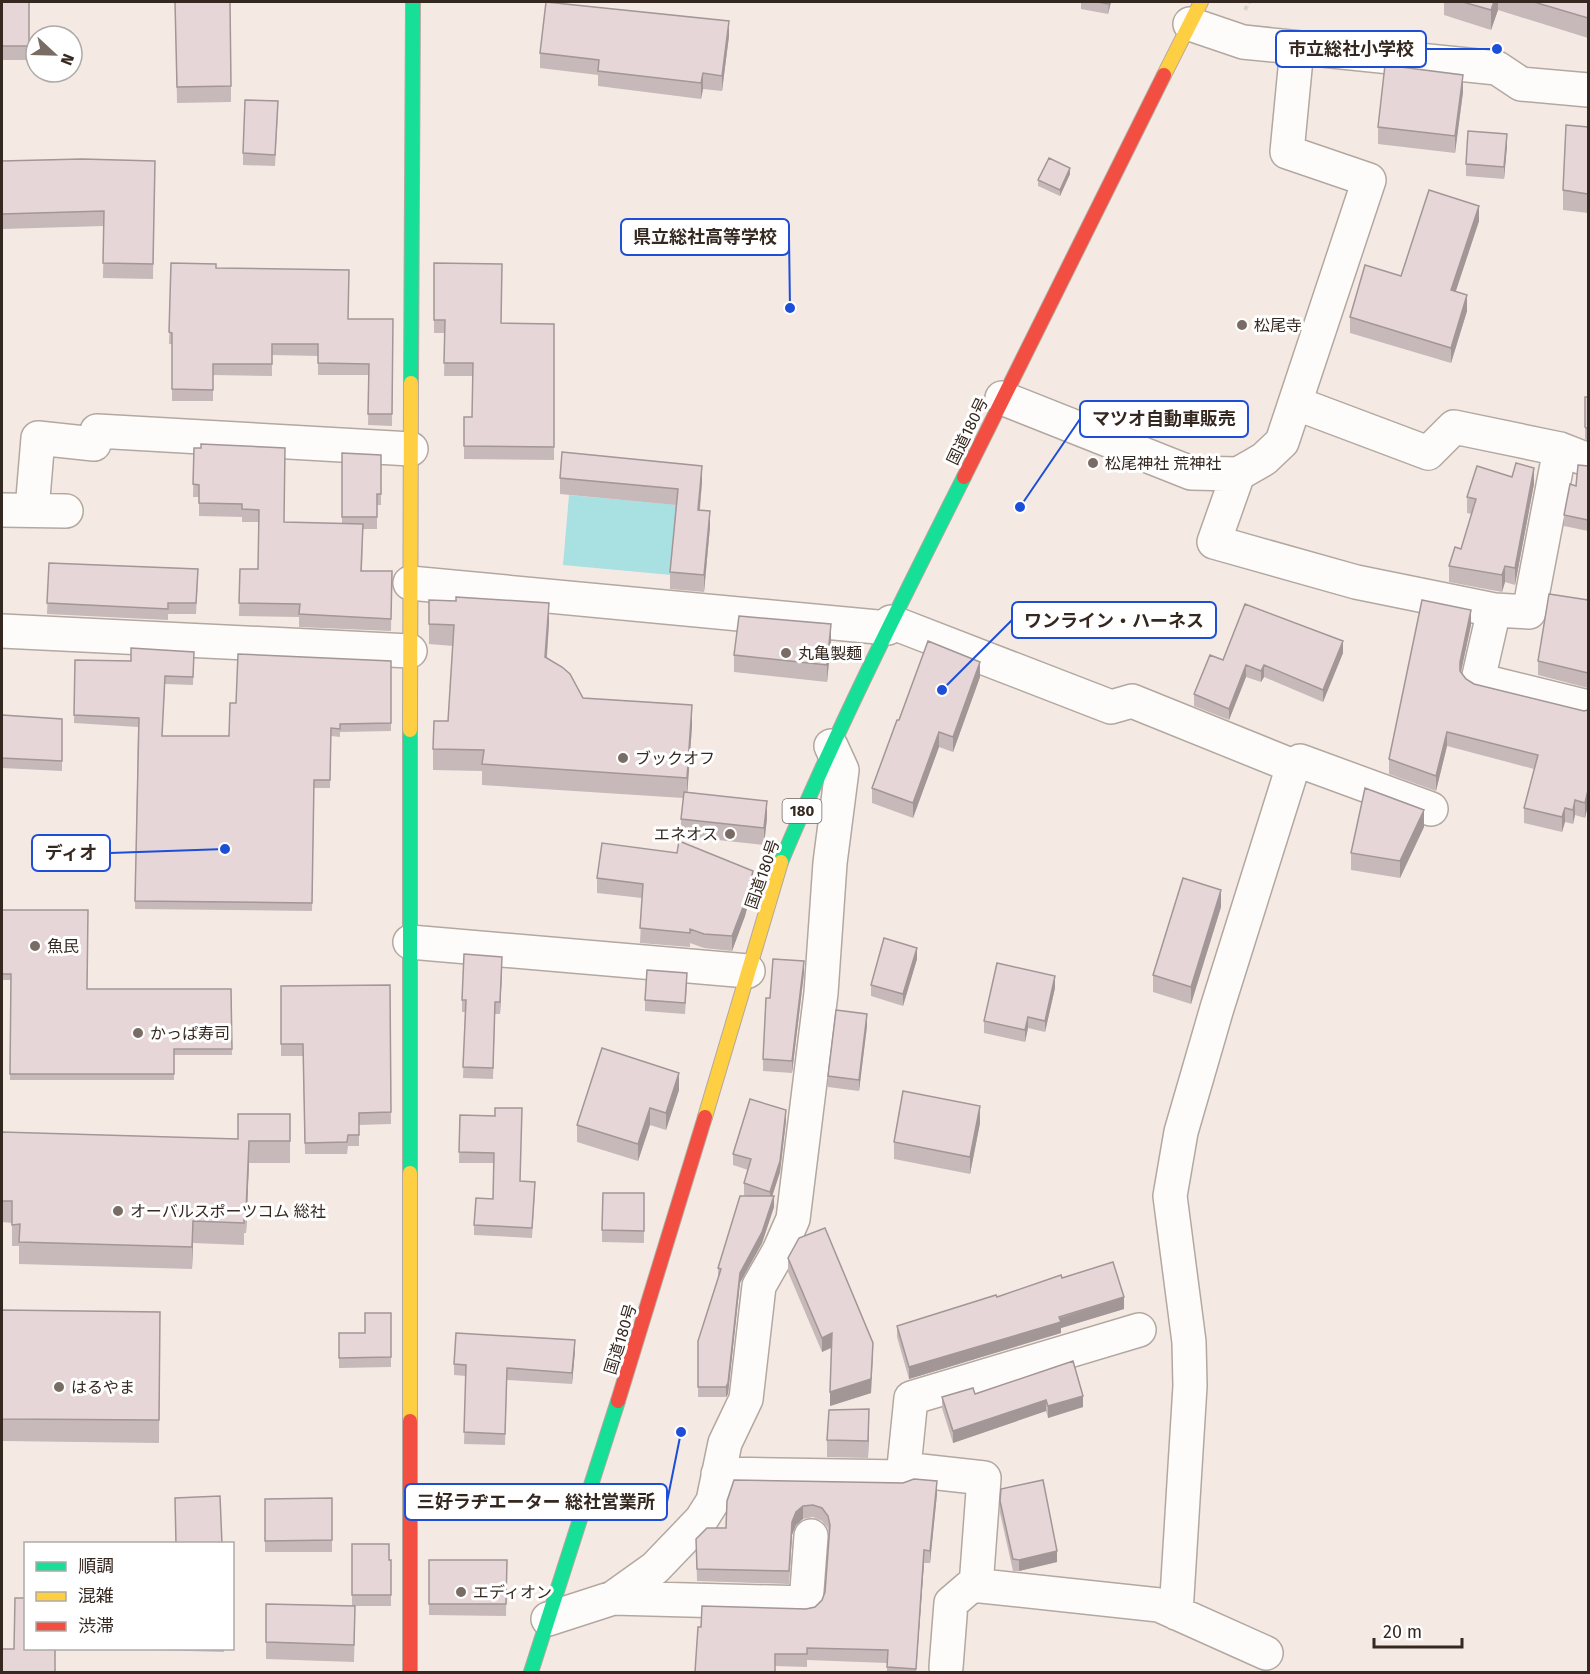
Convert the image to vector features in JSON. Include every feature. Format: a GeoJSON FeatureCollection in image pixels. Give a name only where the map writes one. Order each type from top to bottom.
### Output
{"type":"FeatureCollection","features":[{"type":"Feature","properties":{"kind":"main road"},"geometry":{"type":"LineString","coordinates":[[410,1672],[410,583],[413,2]]}},
{"type":"Feature","properties":{"kind":"main road","name":"国道180号"},"geometry":{"type":"LineString","coordinates":[[531,1672],[643,1324],[779,868],[815,781],[889,625],[1195,13]]}},
{"type":"Feature","properties":{"kind":"street"},"geometry":{"type":"LineString","coordinates":[[1195,13],[1243,42],[1497,68],[1521,84],[1588,90]]}},
{"type":"Feature","properties":{"kind":"street"},"geometry":{"type":"LineString","coordinates":[[1002,398],[1191,473],[1238,474],[1264,459],[1282,442],[1369,180],[1287,152],[1297,48]]}},
{"type":"Feature","properties":{"kind":"street"},"geometry":{"type":"LineString","coordinates":[[1238,474],[1214,542],[1356,582],[1494,610],[1529,612],[1574,454],[1454,426],[1428,453],[1295,403]]}},
{"type":"Feature","properties":{"kind":"street"},"geometry":{"type":"LineString","coordinates":[[66,511],[17,510],[38,438],[94,444],[97,431],[411,450]]}},
{"type":"Feature","properties":{"kind":"street"},"geometry":{"type":"LineString","coordinates":[[410,583],[889,625],[1112,707],[1132,701],[1293,766]]}},
{"type":"Feature","properties":{"kind":"street"},"geometry":{"type":"LineString","coordinates":[[1494,610],[1478,680],[1588,707]]}},
{"type":"Feature","properties":{"kind":"street"},"geometry":{"type":"LineString","coordinates":[[2,631],[410,651]]}},
{"type":"Feature","properties":{"kind":"street"},"geometry":{"type":"LineString","coordinates":[[548,1619],[613,1598],[655,1568],[701,1520],[713,1502],[725,1443],[746,1399],[759,1286],[793,1219],[822,993],[830,863],[842,770],[831,746]]}},
{"type":"Feature","properties":{"kind":"street"},"geometry":{"type":"LineString","coordinates":[[1176,1612],[1190,1375],[1189,1342],[1170,1196],[1180,1132],[1293,766],[1300,761],[1431,809]]}},
{"type":"Feature","properties":{"kind":"street"},"geometry":{"type":"LineString","coordinates":[[410,942],[748,971]]}},
{"type":"Feature","properties":{"kind":"street"},"geometry":{"type":"LineString","coordinates":[[718,1474],[903,1478],[911,1398],[1139,1330]]}},
{"type":"Feature","properties":{"kind":"street"},"geometry":{"type":"LineString","coordinates":[[903,1469],[984,1478],[976,1586]]}},
{"type":"Feature","properties":{"kind":"street"},"geometry":{"type":"LineString","coordinates":[[613,1598],[806,1603],[812,1536]]}},
{"type":"Feature","properties":{"kind":"street"},"geometry":{"type":"LineString","coordinates":[[946,1667],[951,1603],[972,1585],[1158,1605],[1266,1653]]}},
{"type":"Feature","properties":{"kind":"water"},"geometry":{"type":"Polygon","coordinates":[[[569,495],[678,505],[671,575],[563,565],[569,495]]]}},
{"type":"Feature","properties":{"kind":"building"},"geometry":{"type":"Polygon","coordinates":[[[2,2],[29,2],[29,24],[24,24],[24,46],[2,46],[2,2]]]}},
{"type":"Feature","properties":{"kind":"building"},"geometry":{"type":"Polygon","coordinates":[[[175,2],[230,2],[231,86],[177,87],[175,2]]]}},
{"type":"Feature","properties":{"kind":"building"},"geometry":{"type":"Polygon","coordinates":[[[546,2],[729,21],[722,76],[703,73],[701,83],[598,71],[599,60],[540,53],[546,2]]]}},
{"type":"Feature","properties":{"kind":"building"},"geometry":{"type":"Polygon","coordinates":[[[1463,2],[1494,2],[1491,10],[1463,2]]]}},
{"type":"Feature","properties":{"kind":"building"},"geometry":{"type":"Polygon","coordinates":[[[1534,2],[1588,2],[1588,18],[1534,2]]]}},
{"type":"Feature","properties":{"kind":"building"},"geometry":{"type":"Polygon","coordinates":[[[1385,65],[1463,75],[1455,136],[1378,127],[1385,65]]]}},
{"type":"Feature","properties":{"kind":"building"},"geometry":{"type":"Polygon","coordinates":[[[245,100],[278,101],[275,155],[243,153],[245,100]]]}},
{"type":"Feature","properties":{"kind":"building"},"geometry":{"type":"Polygon","coordinates":[[[1566,125],[1588,127],[1588,194],[1563,190],[1566,125]]]}},
{"type":"Feature","properties":{"kind":"building"},"geometry":{"type":"Polygon","coordinates":[[[1468,131],[1507,134],[1504,167],[1466,164],[1468,131]]]}},
{"type":"Feature","properties":{"kind":"building"},"geometry":{"type":"Polygon","coordinates":[[[1049,158],[1070,168],[1060,190],[1038,180],[1049,158]]]}},
{"type":"Feature","properties":{"kind":"building"},"geometry":{"type":"Polygon","coordinates":[[[82,159],[155,161],[153,264],[103,263],[104,211],[2,214],[2,161],[82,159]]]}},
{"type":"Feature","properties":{"kind":"building"},"geometry":{"type":"Polygon","coordinates":[[[1429,190],[1479,206],[1451,290],[1467,295],[1451,348],[1350,317],[1365,265],[1401,276],[1429,190]]]}},
{"type":"Feature","properties":{"kind":"building"},"geometry":{"type":"Polygon","coordinates":[[[171,263],[216,264],[216,268],[349,270],[348,319],[393,319],[392,414],[368,414],[369,364],[318,363],[318,344],[272,344],[272,364],[213,364],[213,390],[172,389],[172,333],[169,332],[171,263]]]}},
{"type":"Feature","properties":{"kind":"building"},"geometry":{"type":"Polygon","coordinates":[[[434,263],[502,264],[501,323],[554,324],[554,447],[464,446],[464,417],[472,417],[473,363],[444,363],[445,320],[434,320],[434,263]]]}},
{"type":"Feature","properties":{"kind":"building"},"geometry":{"type":"Polygon","coordinates":[[[1585,397],[1588,397],[1588,429],[1585,427],[1585,397]]]}},
{"type":"Feature","properties":{"kind":"building"},"geometry":{"type":"Polygon","coordinates":[[[201,444],[285,448],[284,522],[363,524],[361,571],[392,571],[391,619],[299,614],[300,604],[239,603],[240,569],[258,569],[259,510],[242,509],[242,504],[199,503],[199,485],[193,484],[194,448],[201,448],[201,444]]]}},
{"type":"Feature","properties":{"kind":"building"},"geometry":{"type":"Polygon","coordinates":[[[562,452],[702,466],[698,510],[710,511],[704,575],[670,572],[678,489],[560,478],[562,452]]]}},
{"type":"Feature","properties":{"kind":"building"},"geometry":{"type":"Polygon","coordinates":[[[342,453],[381,455],[381,494],[377,494],[377,517],[342,517],[342,453]]]}},
{"type":"Feature","properties":{"kind":"building"},"geometry":{"type":"Polygon","coordinates":[[[1516,463],[1534,468],[1515,568],[1505,566],[1502,575],[1449,566],[1455,547],[1461,549],[1476,499],[1467,497],[1477,466],[1512,477],[1516,463]]]}},
{"type":"Feature","properties":{"kind":"building"},"geometry":{"type":"Polygon","coordinates":[[[1578,465],[1588,466],[1588,520],[1564,515],[1570,484],[1576,486],[1578,465]]]}},
{"type":"Feature","properties":{"kind":"building"},"geometry":{"type":"Polygon","coordinates":[[[49,563],[198,569],[196,603],[168,603],[168,609],[47,603],[49,563]]]}},
{"type":"Feature","properties":{"kind":"building"},"geometry":{"type":"Polygon","coordinates":[[[1549,594],[1588,600],[1588,673],[1538,661],[1549,594]]]}},
{"type":"Feature","properties":{"kind":"building"},"geometry":{"type":"Polygon","coordinates":[[[456,597],[549,603],[545,657],[570,674],[583,698],[692,705],[687,778],[482,764],[484,750],[433,749],[434,721],[448,721],[454,625],[429,624],[429,600],[456,601],[456,597]]]}},
{"type":"Feature","properties":{"kind":"building"},"geometry":{"type":"Polygon","coordinates":[[[1422,600],[1471,610],[1460,662],[1460,671],[1466,679],[1474,684],[1584,711],[1588,710],[1588,790],[1585,803],[1575,800],[1573,810],[1565,808],[1562,817],[1524,808],[1538,755],[1447,732],[1436,776],[1389,759],[1422,600]]]}},
{"type":"Feature","properties":{"kind":"building"},"geometry":{"type":"Polygon","coordinates":[[[1245,604],[1343,641],[1323,690],[1264,665],[1261,671],[1246,665],[1229,709],[1194,694],[1210,655],[1223,660],[1245,604]]]}},
{"type":"Feature","properties":{"kind":"building"},"geometry":{"type":"Polygon","coordinates":[[[739,616],[831,624],[827,665],[734,655],[739,616]]]}},
{"type":"Feature","properties":{"kind":"building"},"geometry":{"type":"Polygon","coordinates":[[[928,641],[980,662],[953,737],[939,732],[913,803],[872,788],[928,641]]]}},
{"type":"Feature","properties":{"kind":"building"},"geometry":{"type":"Polygon","coordinates":[[[131,648],[194,652],[193,677],[165,676],[162,736],[229,736],[230,703],[236,703],[238,654],[391,661],[391,723],[340,724],[340,729],[331,728],[330,780],[314,780],[312,903],[135,901],[139,718],[74,715],[75,660],[131,661],[131,648]]]}},
{"type":"Feature","properties":{"kind":"building"},"geometry":{"type":"Polygon","coordinates":[[[2,715],[62,719],[62,761],[2,758],[2,715]]]}},
{"type":"Feature","properties":{"kind":"building"},"geometry":{"type":"Polygon","coordinates":[[[1365,788],[1424,810],[1400,861],[1351,853],[1365,788]]]}},
{"type":"Feature","properties":{"kind":"building"},"geometry":{"type":"Polygon","coordinates":[[[684,792],[767,801],[764,828],[681,819],[684,792]]]}},
{"type":"Feature","properties":{"kind":"building"},"geometry":{"type":"Polygon","coordinates":[[[679,841],[753,871],[745,902],[732,936],[704,934],[690,929],[690,933],[640,928],[643,884],[597,878],[602,843],[677,853],[679,841]]]}},
{"type":"Feature","properties":{"kind":"building"},"geometry":{"type":"Polygon","coordinates":[[[1183,878],[1221,890],[1191,987],[1153,975],[1183,878]]]}},
{"type":"Feature","properties":{"kind":"building"},"geometry":{"type":"Polygon","coordinates":[[[2,910],[88,910],[87,989],[231,989],[232,1049],[174,1049],[174,1074],[10,1074],[11,974],[2,974],[2,910]]]}},
{"type":"Feature","properties":{"kind":"building"},"geometry":{"type":"Polygon","coordinates":[[[884,938],[917,948],[903,994],[871,985],[884,938]]]}},
{"type":"Feature","properties":{"kind":"building"},"geometry":{"type":"Polygon","coordinates":[[[464,954],[502,957],[500,1002],[495,1002],[493,1068],[463,1067],[466,1000],[462,1000],[464,954]]]}},
{"type":"Feature","properties":{"kind":"building"},"geometry":{"type":"Polygon","coordinates":[[[773,959],[804,961],[792,1061],[763,1059],[766,998],[770,998],[773,959]]]}},
{"type":"Feature","properties":{"kind":"building"},"geometry":{"type":"Polygon","coordinates":[[[997,963],[1055,976],[1045,1021],[1028,1017],[1025,1030],[984,1021],[997,963]]]}},
{"type":"Feature","properties":{"kind":"building"},"geometry":{"type":"Polygon","coordinates":[[[647,970],[687,973],[685,1003],[645,1000],[647,970]]]}},
{"type":"Feature","properties":{"kind":"building"},"geometry":{"type":"Polygon","coordinates":[[[390,985],[391,1112],[359,1113],[359,1135],[348,1135],[347,1142],[305,1143],[303,1044],[281,1044],[281,986],[390,985]]]}},
{"type":"Feature","properties":{"kind":"building"},"geometry":{"type":"Polygon","coordinates":[[[836,1010],[867,1014],[859,1080],[828,1076],[836,1010]]]}},
{"type":"Feature","properties":{"kind":"building"},"geometry":{"type":"Polygon","coordinates":[[[602,1048],[679,1073],[666,1113],[650,1108],[638,1144],[577,1125],[602,1048]]]}},
{"type":"Feature","properties":{"kind":"building"},"geometry":{"type":"Polygon","coordinates":[[[903,1091],[980,1106],[970,1157],[894,1142],[903,1091]]]}},
{"type":"Feature","properties":{"kind":"building"},"geometry":{"type":"Polygon","coordinates":[[[750,1099],[786,1110],[780,1161],[770,1192],[744,1183],[751,1159],[733,1154],[750,1099]]]}},
{"type":"Feature","properties":{"kind":"building"},"geometry":{"type":"Polygon","coordinates":[[[495,1108],[522,1108],[520,1181],[535,1182],[532,1228],[474,1225],[476,1198],[493,1199],[494,1153],[459,1152],[460,1115],[495,1116],[495,1108]]]}},
{"type":"Feature","properties":{"kind":"building"},"geometry":{"type":"Polygon","coordinates":[[[238,1114],[290,1114],[290,1141],[249,1141],[244,1223],[193,1221],[192,1247],[19,1242],[20,1224],[12,1225],[12,1201],[2,1201],[2,1132],[238,1139],[238,1114]]]}},
{"type":"Feature","properties":{"kind":"building"},"geometry":{"type":"Polygon","coordinates":[[[603,1193],[644,1193],[644,1231],[602,1230],[603,1193]]]}},
{"type":"Feature","properties":{"kind":"building"},"geometry":{"type":"Polygon","coordinates":[[[740,1196],[774,1196],[762,1232],[740,1273],[728,1383],[726,1387],[698,1387],[698,1341],[721,1269],[718,1268],[740,1196]]]}},
{"type":"Feature","properties":{"kind":"building"},"geometry":{"type":"Polygon","coordinates":[[[825,1228],[873,1343],[871,1379],[830,1392],[832,1333],[822,1338],[788,1258],[799,1238],[825,1228]]]}},
{"type":"Feature","properties":{"kind":"building"},"geometry":{"type":"Polygon","coordinates":[[[1113,1262],[1124,1297],[1059,1317],[1061,1322],[909,1367],[897,1326],[996,1295],[997,1297],[1061,1275],[1062,1278],[1113,1262]]]}},
{"type":"Feature","properties":{"kind":"building"},"geometry":{"type":"Polygon","coordinates":[[[2,1310],[160,1312],[159,1420],[2,1419],[2,1310]]]}},
{"type":"Feature","properties":{"kind":"building"},"geometry":{"type":"Polygon","coordinates":[[[365,1313],[391,1313],[391,1357],[339,1358],[339,1333],[365,1333],[365,1313]]]}},
{"type":"Feature","properties":{"kind":"building"},"geometry":{"type":"Polygon","coordinates":[[[456,1333],[575,1340],[572,1373],[507,1368],[505,1434],[464,1432],[466,1365],[454,1364],[456,1333]]]}},
{"type":"Feature","properties":{"kind":"building"},"geometry":{"type":"Polygon","coordinates":[[[1073,1361],[1083,1396],[1048,1406],[1046,1400],[953,1431],[942,1397],[973,1388],[975,1394],[1073,1361]]]}},
{"type":"Feature","properties":{"kind":"building"},"geometry":{"type":"Polygon","coordinates":[[[869,1409],[868,1441],[827,1440],[829,1410],[869,1409]]]}},
{"type":"Feature","properties":{"kind":"building"},"geometry":{"type":"Polygon","coordinates":[[[914,1479],[937,1481],[930,1551],[924,1550],[916,1669],[887,1667],[888,1650],[807,1648],[807,1654],[775,1654],[775,1672],[695,1672],[702,1606],[806,1609],[815,1607],[822,1600],[825,1592],[830,1525],[828,1516],[822,1508],[813,1505],[803,1506],[796,1512],[792,1522],[789,1571],[697,1569],[696,1539],[707,1528],[726,1528],[727,1501],[734,1480],[903,1483],[914,1479]]]}},
{"type":"Feature","properties":{"kind":"building"},"geometry":{"type":"Polygon","coordinates":[[[1043,1480],[1057,1551],[1019,1560],[1013,1559],[1000,1501],[1001,1489],[1043,1480]]]}},
{"type":"Feature","properties":{"kind":"building"},"geometry":{"type":"Polygon","coordinates":[[[220,1496],[222,1542],[176,1542],[175,1498],[220,1496]]]}},
{"type":"Feature","properties":{"kind":"building"},"geometry":{"type":"Polygon","coordinates":[[[332,1498],[332,1540],[265,1541],[265,1499],[332,1498]]]}},
{"type":"Feature","properties":{"kind":"building"},"geometry":{"type":"Polygon","coordinates":[[[352,1544],[389,1544],[391,1595],[352,1595],[352,1544]]]}},
{"type":"Feature","properties":{"kind":"building"},"geometry":{"type":"Polygon","coordinates":[[[429,1560],[507,1560],[506,1604],[429,1604],[429,1560]]]}},
{"type":"Feature","properties":{"kind":"building"},"geometry":{"type":"Polygon","coordinates":[[[15,1598],[24,1598],[24,1650],[55,1650],[55,1672],[2,1672],[2,1649],[14,1649],[15,1598]]]}},
{"type":"Feature","properties":{"kind":"building"},"geometry":{"type":"Polygon","coordinates":[[[266,1604],[355,1606],[354,1645],[266,1642],[266,1604]]]}},
{"type":"Feature","properties":{"kind":"traffic: fast"},"geometry":{"type":"LineString","coordinates":[[411,383],[413,2]]}},
{"type":"Feature","properties":{"kind":"traffic: fast"},"geometry":{"type":"LineString","coordinates":[[781,862],[846,716],[964,477]]}},
{"type":"Feature","properties":{"kind":"traffic: fast"},"geometry":{"type":"LineString","coordinates":[[410,730],[410,1173]]}},
{"type":"Feature","properties":{"kind":"traffic: fast"},"geometry":{"type":"LineString","coordinates":[[531,1672],[618,1401]]}},
{"type":"Feature","properties":{"kind":"traffic: slow"},"geometry":{"type":"LineString","coordinates":[[1164,75],[1201,2]]}},
{"type":"Feature","properties":{"kind":"traffic: slow"},"geometry":{"type":"LineString","coordinates":[[410,730],[411,383]]}},
{"type":"Feature","properties":{"kind":"traffic: slow"},"geometry":{"type":"LineString","coordinates":[[705,1117],[781,862]]}},
{"type":"Feature","properties":{"kind":"traffic: slow"},"geometry":{"type":"LineString","coordinates":[[410,1173],[410,1421]]}},
{"type":"Feature","properties":{"kind":"traffic: jam"},"geometry":{"type":"LineString","coordinates":[[964,477],[1164,75]]}},
{"type":"Feature","properties":{"kind":"traffic: jam"},"geometry":{"type":"LineString","coordinates":[[618,1401],[705,1117]]}},
{"type":"Feature","properties":{"kind":"traffic: jam"},"geometry":{"type":"LineString","coordinates":[[410,1421],[410,1672]]}},
{"type":"Feature","properties":{"kind":"place","name":"市立総社小学校"},"geometry":{"type":"Point","coordinates":[1497,49]}},
{"type":"Feature","properties":{"kind":"place","name":"県立総社高等学校"},"geometry":{"type":"Point","coordinates":[790,308]}},
{"type":"Feature","properties":{"kind":"place","name":"松尾寺"},"geometry":{"type":"Point","coordinates":[1242,325]}},
{"type":"Feature","properties":{"kind":"place","name":"松尾神社 荒神社"},"geometry":{"type":"Point","coordinates":[1093,463]}},
{"type":"Feature","properties":{"kind":"place","name":"マツオ自動車販売"},"geometry":{"type":"Point","coordinates":[1020,507]}},
{"type":"Feature","properties":{"kind":"place","name":"丸亀製麺"},"geometry":{"type":"Point","coordinates":[786,653]}},
{"type":"Feature","properties":{"kind":"place","name":"ワンライン・ハーネス"},"geometry":{"type":"Point","coordinates":[942,690]}},
{"type":"Feature","properties":{"kind":"place","name":"ブックオフ"},"geometry":{"type":"Point","coordinates":[623,758]}},
{"type":"Feature","properties":{"kind":"place","name":"エネオス"},"geometry":{"type":"Point","coordinates":[730,834]}},
{"type":"Feature","properties":{"kind":"place","name":"ディオ"},"geometry":{"type":"Point","coordinates":[225,849]}},
{"type":"Feature","properties":{"kind":"place","name":"魚民"},"geometry":{"type":"Point","coordinates":[35,946]}},
{"type":"Feature","properties":{"kind":"place","name":"かっぱ寿司"},"geometry":{"type":"Point","coordinates":[138,1033]}},
{"type":"Feature","properties":{"kind":"place","name":"オーバルスポーツコム 総社"},"geometry":{"type":"Point","coordinates":[118,1211]}},
{"type":"Feature","properties":{"kind":"place","name":"はるやま"},"geometry":{"type":"Point","coordinates":[59,1387]}},
{"type":"Feature","properties":{"kind":"place","name":"三好ラヂエーター 総社営業所"},"geometry":{"type":"Point","coordinates":[681,1432]}},
{"type":"Feature","properties":{"kind":"place","name":"エディオン"},"geometry":{"type":"Point","coordinates":[461,1592]}}]}
